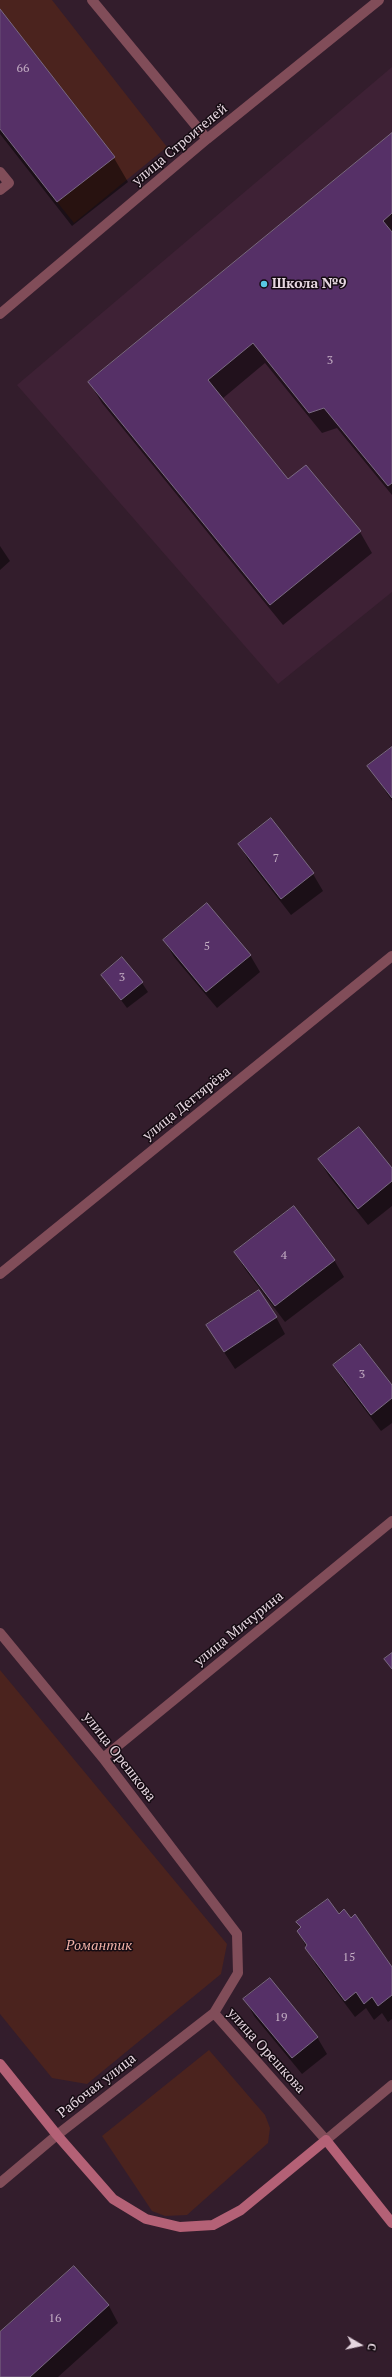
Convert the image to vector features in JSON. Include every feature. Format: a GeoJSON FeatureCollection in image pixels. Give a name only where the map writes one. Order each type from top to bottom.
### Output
{"type":"FeatureCollection","features":[{"type":"Feature","properties":{"kind":"street"},"geometry":{"type":"LineString","coordinates":[[92,0],[207,139]]}},
{"type":"Feature","properties":{"kind":"street","name":"улица Строителей"},"geometry":{"type":"LineString","coordinates":[[0,314],[207,139],[379,0]]}},
{"type":"Feature","properties":{"kind":"street"},"geometry":{"type":"LineString","coordinates":[[0,172],[9,183],[0,190]]}},
{"type":"Feature","properties":{"kind":"street","name":"улица Дегтярёва"},"geometry":{"type":"LineString","coordinates":[[0,1274],[392,956]]}},
{"type":"Feature","properties":{"kind":"street","name":"улица Мичурина"},"geometry":{"type":"LineString","coordinates":[[103,1758],[392,1521]]}},
{"type":"Feature","properties":{"kind":"street","name":"улица Орешкова"},"geometry":{"type":"LineString","coordinates":[[0,1633],[103,1758],[237,1934],[238,1973],[214,2013],[326,2140]]}},
{"type":"Feature","properties":{"kind":"street","name":"Рабочая улица"},"geometry":{"type":"LineString","coordinates":[[0,2183],[57,2135],[214,2013]]}},
{"type":"Feature","properties":{"kind":"street"},"geometry":{"type":"LineString","coordinates":[[0,2064],[57,2135],[113,2199],[146,2219],[180,2227],[213,2225],[241,2210],[392,2085]]}},
{"type":"Feature","properties":{"kind":"street"},"geometry":{"type":"LineString","coordinates":[[326,2140],[392,2223]]}},
{"type":"Feature","properties":{"kind":"shaded area","name":"Школа №9"},"geometry":{"type":"Polygon","coordinates":[[[392,67],[392,592],[278,684],[17,385],[392,67]]]}},
{"type":"Feature","properties":{"kind":"green space"},"geometry":{"type":"Polygon","coordinates":[[[0,0],[52,0],[167,147],[74,223],[57,202],[115,157],[0,9],[0,0]]]}},
{"type":"Feature","properties":{"kind":"green space","name":"Романтик"},"geometry":{"type":"Polygon","coordinates":[[[0,1670],[227,1944],[221,1974],[87,2084],[52,2078],[0,2014],[0,1670]]]}},
{"type":"Feature","properties":{"kind":"green space"},"geometry":{"type":"Polygon","coordinates":[[[209,2050],[265,2115],[270,2128],[268,2143],[187,2215],[165,2216],[152,2211],[102,2136],[209,2050]]]}},
{"type":"Feature","properties":{"kind":"building"},"geometry":{"type":"Polygon","coordinates":[[[0,9],[115,157],[57,202],[0,129],[0,9]]]}},
{"type":"Feature","properties":{"kind":"building"},"geometry":{"type":"Polygon","coordinates":[[[392,133],[392,213],[383,221],[392,232],[392,483],[388,486],[324,408],[309,413],[253,343],[208,380],[288,479],[306,465],[361,531],[270,605],[88,382],[392,133]]]}},
{"type":"Feature","properties":{"kind":"building"},"geometry":{"type":"Polygon","coordinates":[[[392,747],[392,798],[367,766],[392,747]]]}},
{"type":"Feature","properties":{"kind":"building"},"geometry":{"type":"Polygon","coordinates":[[[271,818],[314,873],[281,899],[238,844],[271,818]]]}},
{"type":"Feature","properties":{"kind":"building"},"geometry":{"type":"Polygon","coordinates":[[[207,903],[251,955],[206,992],[163,940],[207,903]]]}},
{"type":"Feature","properties":{"kind":"building"},"geometry":{"type":"Polygon","coordinates":[[[122,957],[143,982],[121,1000],[101,975],[122,957]]]}},
{"type":"Feature","properties":{"kind":"building"},"geometry":{"type":"Polygon","coordinates":[[[359,1127],[392,1168],[392,1181],[358,1209],[318,1159],[359,1127]]]}},
{"type":"Feature","properties":{"kind":"building"},"geometry":{"type":"Polygon","coordinates":[[[294,1206],[335,1260],[275,1306],[234,1252],[294,1206]]]}},
{"type":"Feature","properties":{"kind":"building"},"geometry":{"type":"Polygon","coordinates":[[[259,1290],[277,1317],[224,1352],[206,1325],[259,1290]]]}},
{"type":"Feature","properties":{"kind":"building"},"geometry":{"type":"Polygon","coordinates":[[[360,1344],[392,1385],[392,1398],[371,1415],[333,1365],[360,1344]]]}},
{"type":"Feature","properties":{"kind":"building"},"geometry":{"type":"Polygon","coordinates":[[[392,1653],[392,1669],[384,1659],[392,1653]]]}},
{"type":"Feature","properties":{"kind":"building"},"geometry":{"type":"Polygon","coordinates":[[[328,1899],[339,1914],[344,1909],[351,1918],[355,1914],[392,1967],[392,1995],[378,2006],[372,1997],[364,2004],[356,1992],[345,2001],[305,1948],[307,1945],[297,1931],[301,1927],[296,1922],[328,1899]]]}},
{"type":"Feature","properties":{"kind":"building"},"geometry":{"type":"Polygon","coordinates":[[[270,1978],[318,2037],[292,2058],[243,1999],[270,1978]]]}},
{"type":"Feature","properties":{"kind":"building"},"geometry":{"type":"Polygon","coordinates":[[[74,2266],[109,2305],[30,2377],[0,2377],[0,2332],[74,2266]]]}},
{"type":"Feature","properties":{"kind":"place","name":"Школа №9"},"geometry":{"type":"Point","coordinates":[264,284]}}]}
